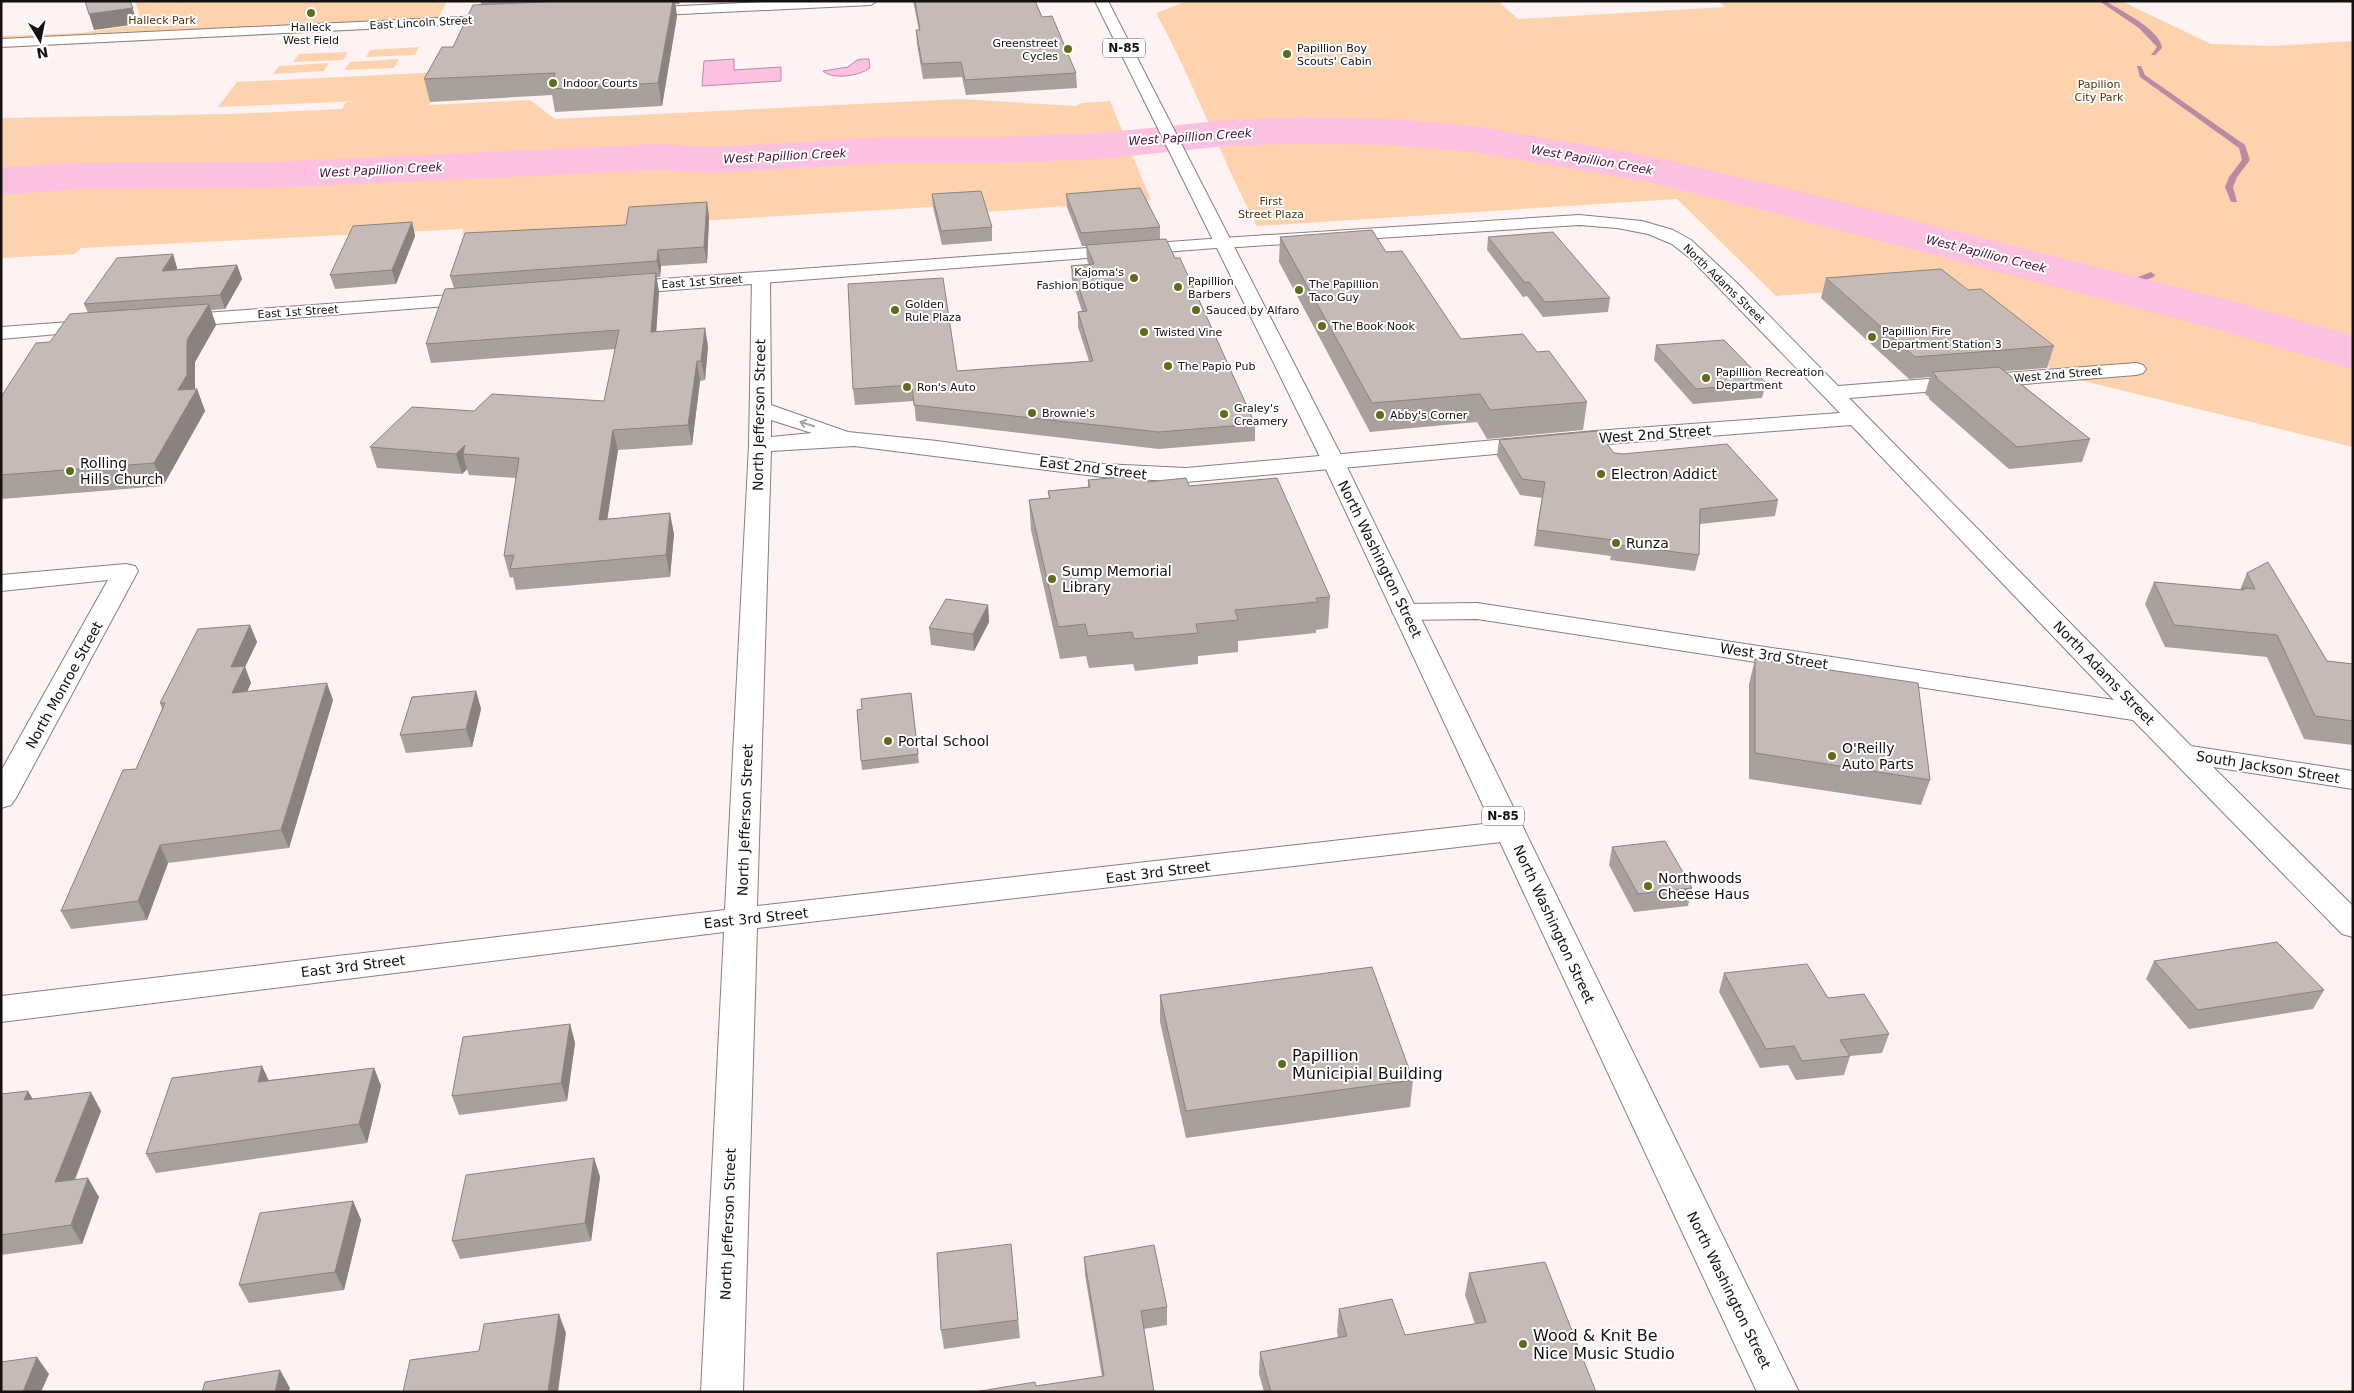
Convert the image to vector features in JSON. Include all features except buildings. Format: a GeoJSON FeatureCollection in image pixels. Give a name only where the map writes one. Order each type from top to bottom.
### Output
{"type":"FeatureCollection","features":[{"type":"Feature","properties":{"kind":"street"},"geometry":{"type":"LineString","coordinates":[[630,13],[778,4],[871,1]]}},
{"type":"Feature","properties":{"kind":"street","name":"N-85"},"geometry":{"type":"LineString","coordinates":[[1101,1],[1186,174],[1223,243]]}},
{"type":"Feature","properties":{"kind":"street"},"geometry":{"type":"LineString","coordinates":[[461,21],[468,8]]}},
{"type":"Feature","properties":{"kind":"street","name":"East Lincoln Street"},"geometry":{"type":"LineString","coordinates":[[1,43],[521,18]]}},
{"type":"Feature","properties":{"kind":"street","name":"North Adams Street"},"geometry":{"type":"LineString","coordinates":[[1223,243],[1579,220],[1613,221],[1649,228],[1679,240],[1730,287],[2142,713],[2353,926]]}},
{"type":"Feature","properties":{"kind":"street","name":"East 1st Street"},"geometry":{"type":"LineString","coordinates":[[603,290],[1223,243]]}},
{"type":"Feature","properties":{"kind":"street","name":"North Washington Street"},"geometry":{"type":"LineString","coordinates":[[1223,243],[1334,463],[1778,1392]]}},
{"type":"Feature","properties":{"kind":"street","name":"North Jefferson Street"},"geometry":{"type":"LineString","coordinates":[[722,1392],[760,445],[761,278]]}},
{"type":"Feature","properties":{"kind":"street","name":"East 1st Street"},"geometry":{"type":"LineString","coordinates":[[159,322],[495,298]]}},
{"type":"Feature","properties":{"kind":"street"},"geometry":{"type":"LineString","coordinates":[[1,333],[120,325]]}},
{"type":"Feature","properties":{"kind":"street","name":"West 2nd Street"},"geometry":{"type":"LineString","coordinates":[[1831,393],[2136,369]]}},
{"type":"Feature","properties":{"kind":"street"},"geometry":{"type":"LineString","coordinates":[[761,409],[853,439]]}},
{"type":"Feature","properties":{"kind":"street","name":"West 2nd Street"},"geometry":{"type":"LineString","coordinates":[[1334,463],[1595,438],[1856,418]]}},
{"type":"Feature","properties":{"kind":"street"},"geometry":{"type":"LineString","coordinates":[[760,445],[853,439]]}},
{"type":"Feature","properties":{"kind":"street","name":"East 2nd Street"},"geometry":{"type":"LineString","coordinates":[[853,439],[1155,475],[1217,474],[1334,463]]}},
{"type":"Feature","properties":{"kind":"street","name":"North Monroe Street"},"geometry":{"type":"LineString","coordinates":[[1,583],[126,571],[1,798]]}},
{"type":"Feature","properties":{"kind":"street","name":"West 3rd Street"},"geometry":{"type":"LineString","coordinates":[[1405,612],[1477,611],[2142,713]]}},
{"type":"Feature","properties":{"kind":"street","name":"South Jackson Street"},"geometry":{"type":"LineString","coordinates":[[2184,754],[2353,780]]}},
{"type":"Feature","properties":{"kind":"street","name":"East 3rd Street"},"geometry":{"type":"LineString","coordinates":[[1,1009],[741,919],[1510,831]]}},
{"type":"Feature","properties":{"kind":"green space","name":"Halleck Park"},"geometry":{"type":"Polygon","coordinates":[[[135,1],[447,1],[434,27],[1,48],[1,36],[81,33],[142,24],[135,1]]]}},
{"type":"Feature","properties":{"kind":"green space"},"geometry":{"type":"Polygon","coordinates":[[[1187,1],[1498,1],[1518,19],[1726,7],[1718,1],[2121,1],[2211,44],[2274,46],[2353,41],[2353,447],[2059,375],[1948,283],[1776,296],[1677,199],[1257,226],[1183,66],[1156,13],[1187,1]]]}},
{"type":"Feature","properties":{"kind":"green space"},"geometry":{"type":"Polygon","coordinates":[[[419,47],[415,55],[366,57],[370,50],[419,47]]]}},
{"type":"Feature","properties":{"kind":"green space"},"geometry":{"type":"Polygon","coordinates":[[[348,52],[343,60],[293,62],[299,54],[348,52]]]}},
{"type":"Feature","properties":{"kind":"green space"},"geometry":{"type":"Polygon","coordinates":[[[399,59],[394,68],[344,70],[350,62],[399,59]]]}},
{"type":"Feature","properties":{"kind":"green space"},"geometry":{"type":"Polygon","coordinates":[[[329,63],[324,71],[273,74],[279,66],[329,63]]]}},
{"type":"Feature","properties":{"kind":"green space"},"geometry":{"type":"Polygon","coordinates":[[[444,72],[429,105],[530,100],[555,119],[961,99],[1075,106],[1082,103],[1110,101],[1151,200],[985,212],[982,204],[462,235],[463,229],[81,248],[75,254],[1,258],[1,118],[230,114],[342,109],[346,102],[359,101],[218,107],[237,82],[444,72]]]}},
{"type":"Feature","properties":{"kind":"shaded area"},"geometry":{"type":"Polygon","coordinates":[[[734,59],[734,70],[781,67],[781,81],[702,86],[704,61],[734,59]]]}},
{"type":"Feature","properties":{"kind":"shaded area"},"geometry":{"type":"Polygon","coordinates":[[[869,59],[870,68],[859,73],[839,76],[827,74],[823,71],[848,67],[857,60],[869,59]]]}},
{"type":"Feature","properties":{"kind":"waterway"},"geometry":{"type":"LineString","coordinates":[[2102,1],[2149,32],[2160,47],[2153,54]]}},
{"type":"Feature","properties":{"kind":"waterway"},"geometry":{"type":"LineString","coordinates":[[2139,67],[2142,76],[2242,147],[2246,160],[2233,177],[2229,187],[2234,200]]}},
{"type":"Feature","properties":{"kind":"waterway","name":"West Papillion Creek"},"geometry":{"type":"LineString","coordinates":[[1,181],[76,176],[270,175],[659,157],[718,160],[827,155],[885,150],[998,150],[1100,146],[1217,134],[1300,130],[1389,132],[1474,139],[1644,168],[1786,202],[2224,315],[2353,353]]}},
{"type":"Feature","properties":{"kind":"waterway"},"geometry":{"type":"LineString","coordinates":[[2117,287],[2151,275]]}},
{"type":"Feature","properties":{"kind":"place","name":"Halleck West Field"},"geometry":{"type":"Point","coordinates":[311,13]}},
{"type":"Feature","properties":{"kind":"place","name":"Greenstreet Cycles"},"geometry":{"type":"Point","coordinates":[1068,49]}},
{"type":"Feature","properties":{"kind":"place","name":"Papillion Boy Scouts' Cabin"},"geometry":{"type":"Point","coordinates":[1287,54]}},
{"type":"Feature","properties":{"kind":"place","name":"Indoor Courts"},"geometry":{"type":"Point","coordinates":[553,83]}},
{"type":"Feature","properties":{"kind":"place","name":"Kajoma's Fashion Botique"},"geometry":{"type":"Point","coordinates":[1134,278]}},
{"type":"Feature","properties":{"kind":"place","name":"Papillion Barbers"},"geometry":{"type":"Point","coordinates":[1178,287]}},
{"type":"Feature","properties":{"kind":"place","name":"The Papillion Taco Guy"},"geometry":{"type":"Point","coordinates":[1299,290]}},
{"type":"Feature","properties":{"kind":"place","name":"Golden Rule Plaza"},"geometry":{"type":"Point","coordinates":[895,310]}},
{"type":"Feature","properties":{"kind":"place","name":"Sauced by Alfaro"},"geometry":{"type":"Point","coordinates":[1196,310]}},
{"type":"Feature","properties":{"kind":"place","name":"The Book Nook"},"geometry":{"type":"Point","coordinates":[1322,326]}},
{"type":"Feature","properties":{"kind":"place","name":"Twisted Vine"},"geometry":{"type":"Point","coordinates":[1144,332]}},
{"type":"Feature","properties":{"kind":"place","name":"Papillion Fire Department Station 3"},"geometry":{"type":"Point","coordinates":[1872,337]}},
{"type":"Feature","properties":{"kind":"place","name":"The Papio Pub"},"geometry":{"type":"Point","coordinates":[1168,366]}},
{"type":"Feature","properties":{"kind":"place","name":"Papillion Recreation Department"},"geometry":{"type":"Point","coordinates":[1706,378]}},
{"type":"Feature","properties":{"kind":"place","name":"Ron's Auto"},"geometry":{"type":"Point","coordinates":[907,387]}},
{"type":"Feature","properties":{"kind":"place","name":"Brownie's"},"geometry":{"type":"Point","coordinates":[1032,413]}},
{"type":"Feature","properties":{"kind":"place","name":"Graley's Creamery"},"geometry":{"type":"Point","coordinates":[1224,414]}},
{"type":"Feature","properties":{"kind":"place","name":"Abby's Corner"},"geometry":{"type":"Point","coordinates":[1380,415]}},
{"type":"Feature","properties":{"kind":"place","name":"Rolling Hills Church"},"geometry":{"type":"Point","coordinates":[70,471]}},
{"type":"Feature","properties":{"kind":"place","name":"Electron Addict"},"geometry":{"type":"Point","coordinates":[1601,474]}},
{"type":"Feature","properties":{"kind":"place","name":"Runza"},"geometry":{"type":"Point","coordinates":[1616,543]}},
{"type":"Feature","properties":{"kind":"place","name":"Sump Memorial Library"},"geometry":{"type":"Point","coordinates":[1052,579]}},
{"type":"Feature","properties":{"kind":"place","name":"Portal School"},"geometry":{"type":"Point","coordinates":[888,741]}},
{"type":"Feature","properties":{"kind":"place","name":"O'Reilly Auto Parts"},"geometry":{"type":"Point","coordinates":[1832,756]}},
{"type":"Feature","properties":{"kind":"place","name":"Northwoods Cheese Haus"},"geometry":{"type":"Point","coordinates":[1648,886]}},
{"type":"Feature","properties":{"kind":"place","name":"Papillion Municipial Building"},"geometry":{"type":"Point","coordinates":[1282,1064]}},
{"type":"Feature","properties":{"kind":"place","name":"Wood & Knit Be Nice Music Studio"},"geometry":{"type":"Point","coordinates":[1523,1344]}},
{"type":"Feature","properties":{"kind":"park label","name":"Papilion City Park"},"geometry":{"type":"Point","coordinates":[2099,90]}},
{"type":"Feature","properties":{"kind":"park label","name":"First Street Plaza"},"geometry":{"type":"Point","coordinates":[1271,207]}}]}
